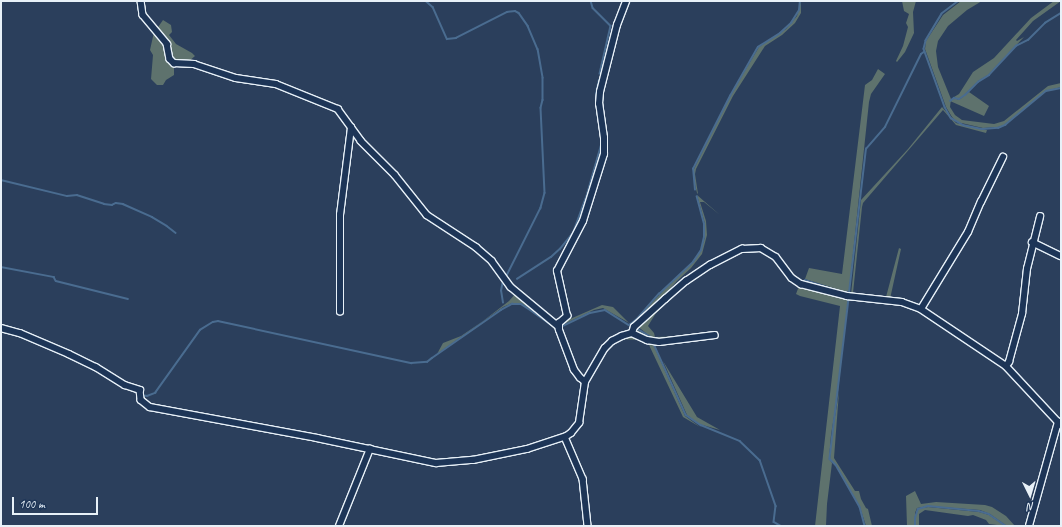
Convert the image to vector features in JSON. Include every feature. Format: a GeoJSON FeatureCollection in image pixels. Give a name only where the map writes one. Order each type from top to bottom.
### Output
{"type":"FeatureCollection","features":[{"type":"Feature","properties":{"kind":"street"},"geometry":{"type":"LineString","coordinates":[[141,1],[142,15],[167,44],[172,61],[194,64],[236,78],[276,84],[331,105],[342,113],[351,128],[402,184],[427,215],[476,246],[492,261],[511,287],[558,326],[574,370],[585,382]]}},
{"type":"Feature","properties":{"kind":"street"},"geometry":{"type":"LineString","coordinates":[[558,326],[567,316],[559,286],[558,267],[582,221],[604,154],[604,138],[599,104],[600,92],[617,25],[626,1]]}},
{"type":"Feature","properties":{"kind":"street"},"geometry":{"type":"LineString","coordinates":[[340,312],[340,215],[351,128]]}},
{"type":"Feature","properties":{"kind":"street"},"geometry":{"type":"LineString","coordinates":[[921,309],[968,232],[1003,157]]}},
{"type":"Feature","properties":{"kind":"street"},"geometry":{"type":"LineString","coordinates":[[1006,366],[1009,362],[1022,314],[1026,269],[1032,242],[1040,217]]}},
{"type":"Feature","properties":{"kind":"street"},"geometry":{"type":"LineString","coordinates":[[1032,242],[1061,256]]}},
{"type":"Feature","properties":{"kind":"street"},"geometry":{"type":"LineString","coordinates":[[632,333],[634,327],[643,318],[686,281],[726,256],[755,247],[768,251],[776,257],[792,278],[801,284],[847,296],[902,302],[921,309],[1006,366],[1060,423],[1029,526]]}},
{"type":"Feature","properties":{"kind":"street"},"geometry":{"type":"LineString","coordinates":[[1,328],[20,333],[74,356],[125,385],[140,390],[141,400],[150,407],[370,449],[427,462],[447,463],[473,460],[527,449],[564,437],[576,428],[579,423],[585,382],[609,344],[622,336],[632,333],[647,340],[658,342],[715,335]]}},
{"type":"Feature","properties":{"kind":"street"},"geometry":{"type":"LineString","coordinates":[[564,437],[583,479],[588,526]]}},
{"type":"Feature","properties":{"kind":"street"},"geometry":{"type":"LineString","coordinates":[[339,526],[370,449]]}},
{"type":"Feature","properties":{"kind":"green space"},"geometry":{"type":"Polygon","coordinates":[[[801,1],[801,13],[795,23],[782,35],[765,46],[733,96],[696,169],[695,174],[698,194],[694,180],[694,169],[730,96],[759,47],[786,29],[797,16],[801,1]]]}},
{"type":"Feature","properties":{"kind":"green space"},"geometry":{"type":"Polygon","coordinates":[[[902,1],[916,1],[913,12],[914,33],[905,52],[897,62],[896,61],[903,46],[908,27],[906,23],[909,14],[904,11],[902,1]]]}},
{"type":"Feature","properties":{"kind":"green space"},"geometry":{"type":"Polygon","coordinates":[[[961,1],[982,1],[967,10],[948,26],[938,41],[936,51],[938,67],[951,99],[950,107],[955,115],[962,120],[994,124],[1004,121],[1048,86],[1061,83],[1061,87],[1046,91],[1004,125],[983,128],[957,122],[946,107],[925,49],[926,41],[943,15],[961,1]]]}},
{"type":"Feature","properties":{"kind":"green space"},"geometry":{"type":"Polygon","coordinates":[[[1054,1],[1061,1],[1033,21],[1016,40],[1017,41],[1024,37],[988,75],[978,81],[962,97],[957,99],[954,97],[959,94],[973,72],[994,58],[1031,18],[1054,1]]]}},
{"type":"Feature","properties":{"kind":"green space"},"geometry":{"type":"Polygon","coordinates":[[[163,20],[171,25],[172,32],[169,35],[176,44],[195,56],[188,62],[173,60],[172,55],[156,30],[163,20]]]}},
{"type":"Feature","properties":{"kind":"green space"},"geometry":{"type":"Polygon","coordinates":[[[154,32],[166,44],[174,64],[174,75],[166,80],[163,85],[157,85],[151,79],[153,55],[150,50],[154,32]]]}},
{"type":"Feature","properties":{"kind":"green space"},"geometry":{"type":"Polygon","coordinates":[[[878,69],[885,74],[871,94],[869,102],[849,291],[843,291],[805,279],[809,268],[842,274],[865,85],[872,80],[878,69]]]}},
{"type":"Feature","properties":{"kind":"green space"},"geometry":{"type":"Polygon","coordinates":[[[969,92],[989,106],[984,116],[950,101],[954,98],[959,100],[969,92]]]}},
{"type":"Feature","properties":{"kind":"green space"},"geometry":{"type":"Polygon","coordinates":[[[942,107],[956,123],[987,130],[986,133],[956,125],[943,110],[863,203],[853,293],[873,297],[886,297],[899,248],[901,249],[890,299],[846,296],[803,283],[804,281],[842,294],[851,294],[861,200],[908,149],[942,107]]]}},
{"type":"Feature","properties":{"kind":"green space"},"geometry":{"type":"Polygon","coordinates":[[[697,195],[720,215],[704,202],[700,202],[706,221],[707,235],[702,254],[691,268],[649,312],[631,325],[693,262],[701,250],[705,237],[705,224],[697,195]]]}},
{"type":"Feature","properties":{"kind":"green space"},"geometry":{"type":"Polygon","coordinates":[[[685,285],[656,313],[648,326],[654,333],[655,337],[681,337],[652,340],[634,331],[635,329],[651,337],[637,326],[685,285]]]}},
{"type":"Feature","properties":{"kind":"green space"},"geometry":{"type":"Polygon","coordinates":[[[799,286],[848,299],[838,392],[831,435],[829,459],[832,463],[826,526],[815,526],[840,306],[800,296],[796,294],[799,286]]]}},
{"type":"Feature","properties":{"kind":"green space"},"geometry":{"type":"Polygon","coordinates":[[[516,293],[557,327],[521,303],[512,303],[503,307],[437,354],[443,343],[461,336],[483,321],[509,301],[516,293]]]}},
{"type":"Feature","properties":{"kind":"green space"},"geometry":{"type":"Polygon","coordinates":[[[602,305],[613,307],[629,323],[603,308],[594,310],[560,326],[568,317],[570,319],[602,305]]]}},
{"type":"Feature","properties":{"kind":"green space"},"geometry":{"type":"Polygon","coordinates":[[[630,336],[653,344],[685,416],[700,427],[683,417],[649,345],[639,340],[620,339],[630,336]]]}},
{"type":"Feature","properties":{"kind":"green space"},"geometry":{"type":"Polygon","coordinates":[[[663,361],[697,417],[720,430],[699,424],[687,415],[663,361]]]}},
{"type":"Feature","properties":{"kind":"green space"},"geometry":{"type":"Polygon","coordinates":[[[839,392],[834,458],[855,491],[859,491],[861,499],[868,509],[872,526],[866,526],[860,507],[836,465],[830,459],[832,435],[839,392]]]}},
{"type":"Feature","properties":{"kind":"green space"},"geometry":{"type":"Polygon","coordinates":[[[915,491],[921,504],[936,502],[985,505],[992,507],[1006,516],[1015,526],[1007,526],[990,514],[980,510],[928,506],[917,508],[915,513],[915,526],[907,526],[906,496],[915,491]]]}},
{"type":"Feature","properties":{"kind":"green space"},"geometry":{"type":"Polygon","coordinates":[[[928,507],[979,512],[989,515],[1005,526],[989,524],[986,520],[973,515],[968,516],[925,510],[919,514],[919,526],[916,526],[915,518],[918,509],[928,507]]]}},
{"type":"Feature","properties":{"kind":"waterway"},"geometry":{"type":"LineString","coordinates":[[426,1],[433,7],[447,39],[456,38],[507,12],[515,11],[519,13],[528,26],[538,49],[543,78],[543,100],[541,108],[545,193],[541,208],[507,276]]}},
{"type":"Feature","properties":{"kind":"waterway"},"geometry":{"type":"LineString","coordinates":[[591,1],[593,8],[611,26],[600,74]]}},
{"type":"Feature","properties":{"kind":"waterway"},"geometry":{"type":"LineString","coordinates":[[695,190],[693,169],[730,96],[758,47],[780,33],[791,23],[799,10],[800,1]]}},
{"type":"Feature","properties":{"kind":"waterway"},"geometry":{"type":"LineString","coordinates":[[959,1],[942,14],[926,41],[924,49],[945,107],[951,118],[963,125],[982,129],[998,128],[1005,125],[1046,91],[1061,88]]}},
{"type":"Feature","properties":{"kind":"waterway"},"geometry":{"type":"LineString","coordinates":[[950,101],[954,98],[959,99],[965,95],[978,82],[989,75],[1016,46],[1028,40],[1045,23],[1061,13]]}},
{"type":"Feature","properties":{"kind":"waterway"},"geometry":{"type":"LineString","coordinates":[[843,292],[849,293],[866,149],[885,127],[921,54],[924,52]]}},
{"type":"Feature","properties":{"kind":"waterway"},"geometry":{"type":"LineString","coordinates":[[597,101],[596,94],[599,80]]}},
{"type":"Feature","properties":{"kind":"waterway"},"geometry":{"type":"LineString","coordinates":[[517,279],[551,257],[560,249],[573,233],[586,198],[602,142]]}},
{"type":"Feature","properties":{"kind":"waterway"},"geometry":{"type":"LineString","coordinates":[[1,180],[67,196],[77,195],[104,204],[123,204],[152,217],[176,233]]}},
{"type":"Feature","properties":{"kind":"waterway"},"geometry":{"type":"LineString","coordinates":[[561,327],[590,313],[605,310],[629,325],[636,320],[659,294],[693,262],[701,250],[704,237],[704,224],[697,197]]}},
{"type":"Feature","properties":{"kind":"waterway"},"geometry":{"type":"LineString","coordinates":[[1,267],[54,277],[56,281],[128,299]]}},
{"type":"Feature","properties":{"kind":"waterway"},"geometry":{"type":"LineString","coordinates":[[805,280],[839,291]]}},
{"type":"Feature","properties":{"kind":"waterway"},"geometry":{"type":"LineString","coordinates":[[503,281],[501,291],[503,303]]}},
{"type":"Feature","properties":{"kind":"waterway"},"geometry":{"type":"LineString","coordinates":[[849,299],[830,459],[836,465],[860,507],[865,526]]}},
{"type":"Feature","properties":{"kind":"waterway"},"geometry":{"type":"LineString","coordinates":[[142,395],[147,396],[155,393],[200,330],[213,322],[218,321],[411,363],[427,362],[501,310],[512,304],[521,304],[556,328]]}},
{"type":"Feature","properties":{"kind":"waterway"},"geometry":{"type":"LineString","coordinates":[[636,328],[651,337]]}},
{"type":"Feature","properties":{"kind":"waterway"},"geometry":{"type":"LineString","coordinates":[[654,344],[686,415],[701,425],[740,441],[760,460],[776,506],[774,522],[781,526]]}},
{"type":"Feature","properties":{"kind":"waterway"},"geometry":{"type":"LineString","coordinates":[[102,374],[137,393]]}},
{"type":"Feature","properties":{"kind":"waterway"},"geometry":{"type":"LineString","coordinates":[[915,526],[915,518],[918,509],[928,506],[979,511],[989,514],[1006,526]]}}]}
